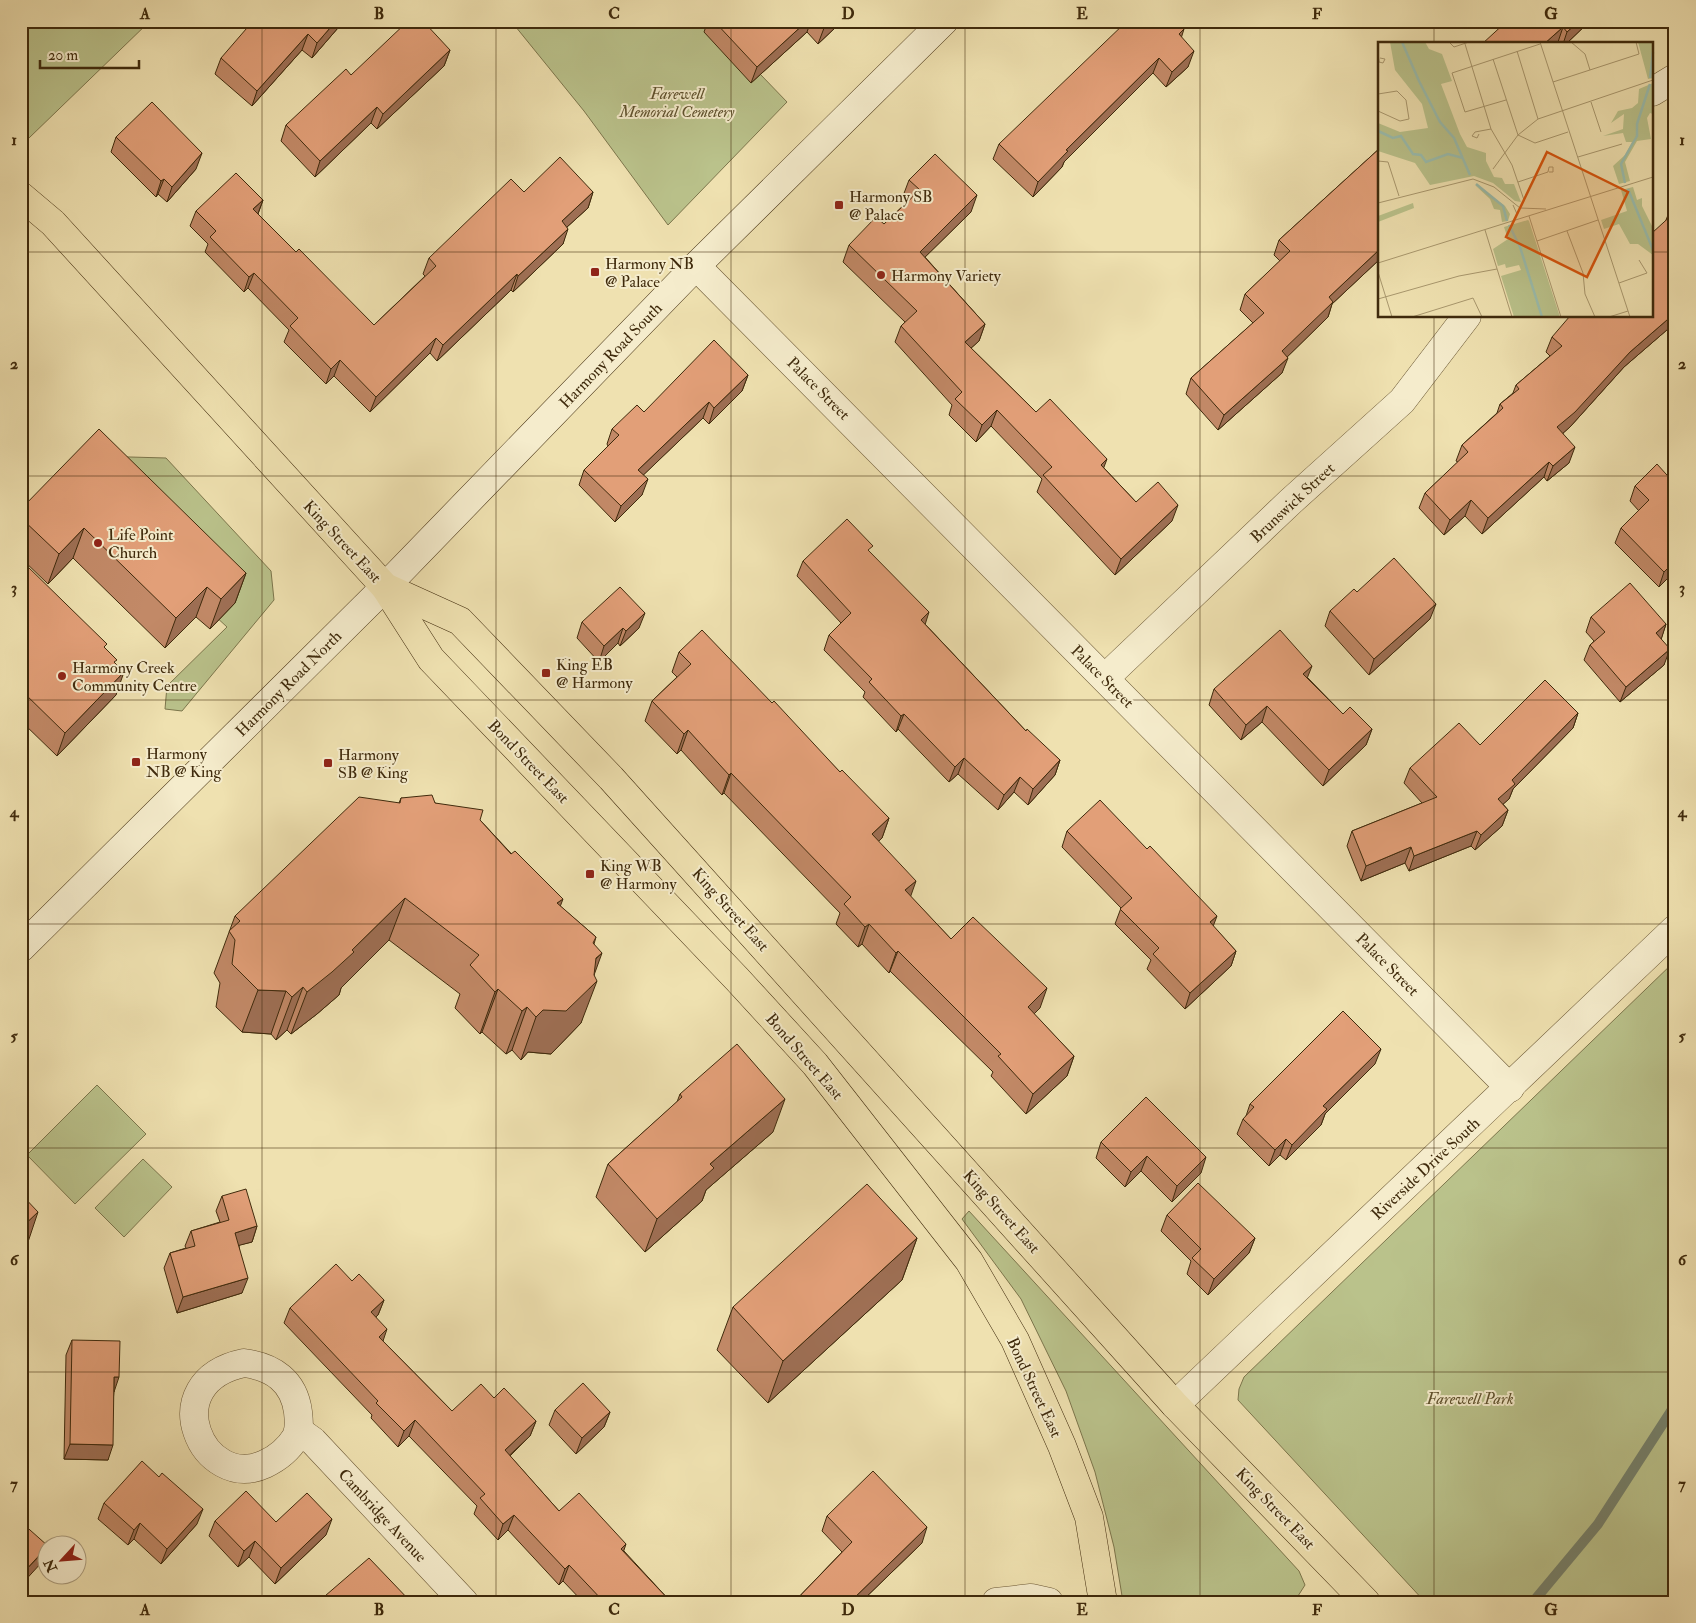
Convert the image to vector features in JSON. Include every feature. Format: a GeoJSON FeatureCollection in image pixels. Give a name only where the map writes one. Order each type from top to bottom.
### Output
{"type":"FeatureCollection","features":[{"type":"Feature","properties":{"kind":"main road","name":"King Street East"},"geometry":{"type":"LineString","coordinates":[[21,178],[53,224]]}},
{"type":"Feature","properties":{"kind":"main road","name":"King Street East"},"geometry":{"type":"LineString","coordinates":[[21,196],[53,224],[385,587],[460,622],[612,778],[1175,1405],[1366,1602]]}},
{"type":"Feature","properties":{"kind":"main road","name":"Bond Street East"},"geometry":{"type":"LineString","coordinates":[[385,587],[432,659],[738,979],[814,1064],[970,1260],[1015,1340],[1062,1446],[1089,1517],[1103,1602]]}},
{"type":"Feature","properties":{"kind":"street","name":"Harmony Road South"},"geometry":{"type":"LineString","coordinates":[[385,587],[696,266],[944,21]]}},
{"type":"Feature","properties":{"kind":"street"},"geometry":{"type":"LineString","coordinates":[[1654,91],[1675,78]]}},
{"type":"Feature","properties":{"kind":"street","name":"Palace Street"},"geometry":{"type":"LineString","coordinates":[[696,266],[1510,1088]]}},
{"type":"Feature","properties":{"kind":"street","name":"Brunswick Street"},"geometry":{"type":"LineString","coordinates":[[1105,678],[1290,502],[1402,401],[1465,318]]}},
{"type":"Feature","properties":{"kind":"street","name":"Harmony Road North"},"geometry":{"type":"LineString","coordinates":[[21,948],[385,587]]}},
{"type":"Feature","properties":{"kind":"street","name":"Riverside Drive South"},"geometry":{"type":"LineString","coordinates":[[1175,1405],[1675,929]]}},
{"type":"Feature","properties":{"kind":"street","name":"Cambridge Avenue"},"geometry":{"type":"LineString","coordinates":[[299,1431],[314,1441],[464,1602]]}},
{"type":"Feature","properties":{"kind":"street"},"geometry":{"type":"LineString","coordinates":[[996,1602],[1031,1598],[1049,1602]]}},
{"type":"Feature","properties":{"kind":"green space"},"geometry":{"type":"Polygon","coordinates":[[[21,21],[150,21],[29,138],[21,129],[21,21]]]}},
{"type":"Feature","properties":{"kind":"green space","name":"Farewell Memorial Cemetery"},"geometry":{"type":"Polygon","coordinates":[[[511,21],[709,21],[787,102],[668,225],[584,111],[511,21]]]}},
{"type":"Feature","properties":{"kind":"green space"},"geometry":{"type":"Polygon","coordinates":[[[94,456],[166,458],[271,571],[274,600],[182,711],[165,709],[167,686],[227,627],[214,615],[94,456]]]}},
{"type":"Feature","properties":{"kind":"green space","name":"Farewell Park"},"geometry":{"type":"Polygon","coordinates":[[[1675,961],[1675,1587],[1660,1602],[1425,1602],[1238,1400],[1239,1389],[1244,1377],[1675,961]]]}},
{"type":"Feature","properties":{"kind":"green space"},"geometry":{"type":"Polygon","coordinates":[[[97,1085],[146,1134],[75,1204],[27,1155],[97,1085]]]}},
{"type":"Feature","properties":{"kind":"green space"},"geometry":{"type":"Polygon","coordinates":[[[143,1159],[172,1187],[124,1237],[95,1208],[143,1159]]]}},
{"type":"Feature","properties":{"kind":"green space"},"geometry":{"type":"Polygon","coordinates":[[[969,1211],[1299,1571],[1305,1585],[1298,1596],[1248,1602],[1123,1602],[1114,1547],[1095,1472],[1066,1391],[1021,1299],[962,1219],[969,1211]]]}},
{"type":"Feature","properties":{"kind":"building"},"geometry":{"type":"Polygon","coordinates":[[[253,21],[336,21],[317,43],[308,34],[257,91],[221,58],[253,21]]]}},
{"type":"Feature","properties":{"kind":"building"},"geometry":{"type":"Polygon","coordinates":[[[408,21],[423,21],[450,50],[383,114],[377,107],[320,161],[286,125],[346,69],[351,75],[408,21]]]}},
{"type":"Feature","properties":{"kind":"building"},"geometry":{"type":"Polygon","coordinates":[[[714,21],[807,21],[757,67],[714,21]]]}},
{"type":"Feature","properties":{"kind":"building"},"geometry":{"type":"Polygon","coordinates":[[[817,21],[831,21],[824,28],[817,21]]]}},
{"type":"Feature","properties":{"kind":"building"},"geometry":{"type":"Polygon","coordinates":[[[1127,21],[1177,21],[1184,29],[1179,34],[1194,51],[1172,72],[1159,58],[1066,150],[1068,151],[1038,182],[999,144],[1127,21]]]}},
{"type":"Feature","properties":{"kind":"building"},"geometry":{"type":"Polygon","coordinates":[[[1507,21],[1579,21],[1567,32],[1563,27],[1546,42],[1484,42],[1507,21]]]}},
{"type":"Feature","properties":{"kind":"building"},"geometry":{"type":"Polygon","coordinates":[[[152,102],[202,153],[172,187],[164,179],[161,181],[116,137],[152,102]]]}},
{"type":"Feature","properties":{"kind":"building"},"geometry":{"type":"Polygon","coordinates":[[[1378,150],[1378,251],[1329,297],[1333,302],[1282,351],[1288,358],[1224,415],[1191,378],[1264,313],[1245,294],[1290,251],[1279,240],[1378,150]]]}},
{"type":"Feature","properties":{"kind":"building"},"geometry":{"type":"Polygon","coordinates":[[[935,154],[977,195],[920,252],[985,324],[965,342],[1036,412],[1050,399],[1107,459],[1101,465],[1136,502],[1158,482],[1178,505],[1121,559],[1043,475],[1052,467],[997,410],[982,425],[955,399],[962,392],[901,326],[917,311],[849,245],[876,217],[884,224],[920,190],[909,180],[935,154]]]}},
{"type":"Feature","properties":{"kind":"building"},"geometry":{"type":"Polygon","coordinates":[[[560,157],[593,192],[562,221],[568,229],[518,276],[517,274],[443,345],[436,338],[376,397],[340,360],[331,369],[290,326],[298,318],[254,273],[249,277],[210,237],[216,231],[196,211],[236,173],[263,200],[253,209],[296,252],[299,249],[374,325],[436,266],[429,258],[511,179],[524,192],[560,157]]]}},
{"type":"Feature","properties":{"kind":"building"},"geometry":{"type":"Polygon","coordinates":[[[1675,212],[1675,313],[1630,352],[1575,412],[1557,427],[1575,447],[1553,466],[1549,462],[1488,518],[1471,500],[1450,520],[1425,493],[1468,452],[1462,445],[1503,408],[1500,404],[1519,389],[1516,385],[1562,346],[1552,337],[1568,318],[1654,318],[1654,231],[1675,212]]]}},
{"type":"Feature","properties":{"kind":"building"},"geometry":{"type":"Polygon","coordinates":[[[714,340],[748,375],[714,408],[709,402],[638,470],[648,479],[621,506],[584,470],[619,435],[612,429],[637,405],[644,412],[714,340]]]}},
{"type":"Feature","properties":{"kind":"building","name":"Life Point Church"},"geometry":{"type":"Polygon","coordinates":[[[99,429],[246,573],[221,599],[207,587],[176,618],[84,528],[59,554],[21,518],[21,509],[99,429]]]}},
{"type":"Feature","properties":{"kind":"building"},"geometry":{"type":"Polygon","coordinates":[[[1657,464],[1675,484],[1675,561],[1664,572],[1621,528],[1649,500],[1635,486],[1657,464]]]}},
{"type":"Feature","properties":{"kind":"building"},"geometry":{"type":"Polygon","coordinates":[[[847,519],[873,546],[868,550],[929,612],[921,620],[1026,731],[1027,729],[1060,760],[1033,789],[1020,777],[1004,795],[964,758],[955,767],[904,714],[901,716],[869,682],[872,679],[829,635],[851,613],[803,561],[847,519]]]}},
{"type":"Feature","properties":{"kind":"building"},"geometry":{"type":"Polygon","coordinates":[[[1394,558],[1436,604],[1374,659],[1330,611],[1354,589],[1357,592],[1394,558]]]}},
{"type":"Feature","properties":{"kind":"building","name":"Harmony Creek Community Centre"},"geometry":{"type":"Polygon","coordinates":[[[24,563],[107,644],[104,647],[117,660],[114,662],[124,672],[65,733],[21,690],[21,566],[24,563]]]}},
{"type":"Feature","properties":{"kind":"building"},"geometry":{"type":"Polygon","coordinates":[[[1630,583],[1666,624],[1656,633],[1670,649],[1626,687],[1590,645],[1605,632],[1591,617],[1630,583]]]}},
{"type":"Feature","properties":{"kind":"building"},"geometry":{"type":"Polygon","coordinates":[[[620,587],[645,613],[626,631],[623,628],[604,646],[582,622],[620,587]]]}},
{"type":"Feature","properties":{"kind":"building"},"geometry":{"type":"Polygon","coordinates":[[[702,630],[772,703],[774,701],[840,772],[842,770],[889,818],[872,834],[916,881],[905,890],[951,939],[973,917],[1047,988],[1028,1007],[1074,1056],[1033,1094],[998,1056],[1001,1054],[898,951],[896,953],[869,924],[865,927],[844,904],[851,897],[731,773],[729,775],[688,730],[684,734],[652,701],[691,664],[679,652],[702,630]]]}},
{"type":"Feature","properties":{"kind":"building"},"geometry":{"type":"Polygon","coordinates":[[[1280,630],[1312,666],[1303,674],[1343,714],[1350,707],[1372,729],[1329,770],[1267,706],[1246,725],[1214,689],[1280,630]]]}},
{"type":"Feature","properties":{"kind":"building"},"geometry":{"type":"Polygon","coordinates":[[[1545,680],[1578,713],[1512,780],[1515,784],[1498,799],[1508,810],[1481,835],[1477,831],[1414,856],[1411,847],[1366,866],[1352,831],[1437,797],[1410,768],[1459,723],[1480,745],[1545,680]]]}},
{"type":"Feature","properties":{"kind":"building"},"geometry":{"type":"Polygon","coordinates":[[[432,795],[435,803],[483,810],[480,820],[511,854],[515,851],[563,899],[557,903],[596,937],[593,943],[602,953],[596,958],[594,975],[597,981],[566,1011],[543,1010],[536,1017],[527,1007],[522,1011],[498,989],[495,992],[470,965],[479,955],[405,898],[352,950],[354,952],[307,992],[303,987],[292,997],[286,991],[258,990],[232,964],[235,940],[229,931],[240,921],[235,916],[359,797],[400,803],[401,798],[432,795]]]}},
{"type":"Feature","properties":{"kind":"building"},"geometry":{"type":"Polygon","coordinates":[[[1100,800],[1147,849],[1150,846],[1217,916],[1210,922],[1236,951],[1190,993],[1153,954],[1159,948],[1120,909],[1132,898],[1067,831],[1100,800]]]}},
{"type":"Feature","properties":{"kind":"building"},"geometry":{"type":"Polygon","coordinates":[[[1343,1011],[1381,1049],[1323,1106],[1327,1109],[1292,1145],[1286,1139],[1275,1150],[1243,1119],[1254,1107],[1250,1104],[1343,1011]]]}},
{"type":"Feature","properties":{"kind":"building"},"geometry":{"type":"Polygon","coordinates":[[[737,1044],[785,1099],[710,1164],[714,1168],[657,1219],[608,1164],[682,1097],[680,1094],[737,1044]]]}},
{"type":"Feature","properties":{"kind":"building"},"geometry":{"type":"Polygon","coordinates":[[[1146,1097],[1206,1157],[1177,1186],[1147,1156],[1131,1172],[1101,1142],[1146,1097]]]}},
{"type":"Feature","properties":{"kind":"building"},"geometry":{"type":"Polygon","coordinates":[[[1198,1183],[1255,1238],[1214,1279],[1192,1258],[1201,1249],[1167,1215],[1198,1183]]]}},
{"type":"Feature","properties":{"kind":"building"},"geometry":{"type":"Polygon","coordinates":[[[867,1184],[917,1238],[783,1361],[733,1307],[867,1184]]]}},
{"type":"Feature","properties":{"kind":"building"},"geometry":{"type":"Polygon","coordinates":[[[246,1189],[257,1226],[235,1233],[248,1278],[183,1297],[170,1253],[195,1246],[191,1231],[229,1220],[222,1196],[246,1189]]]}},
{"type":"Feature","properties":{"kind":"building"},"geometry":{"type":"Polygon","coordinates":[[[21,1194],[38,1212],[21,1228],[21,1194]]]}},
{"type":"Feature","properties":{"kind":"building"},"geometry":{"type":"Polygon","coordinates":[[[336,1264],[352,1281],[359,1274],[384,1300],[371,1312],[387,1329],[379,1337],[452,1411],[481,1384],[494,1398],[504,1388],[536,1421],[505,1450],[559,1511],[579,1493],[626,1544],[621,1549],[671,1602],[604,1602],[569,1565],[565,1569],[514,1515],[503,1524],[480,1498],[485,1494],[415,1420],[404,1431],[376,1403],[378,1401],[290,1308],[336,1264]]]}},
{"type":"Feature","properties":{"kind":"building"},"geometry":{"type":"Polygon","coordinates":[[[72,1340],[120,1341],[119,1377],[114,1377],[113,1445],[70,1444],[72,1340]]]}},
{"type":"Feature","properties":{"kind":"building"},"geometry":{"type":"Polygon","coordinates":[[[583,1383],[610,1412],[582,1438],[555,1410],[583,1383]]]}},
{"type":"Feature","properties":{"kind":"building"},"geometry":{"type":"Polygon","coordinates":[[[142,1461],[159,1477],[162,1473],[203,1509],[167,1549],[140,1523],[134,1530],[104,1503],[142,1461]]]}},
{"type":"Feature","properties":{"kind":"building"},"geometry":{"type":"Polygon","coordinates":[[[873,1471],[927,1527],[850,1602],[794,1602],[852,1542],[827,1516],[873,1471]]]}},
{"type":"Feature","properties":{"kind":"building"},"geometry":{"type":"Polygon","coordinates":[[[246,1491],[276,1522],[307,1493],[332,1519],[281,1568],[255,1541],[244,1551],[215,1521],[246,1491]]]}},
{"type":"Feature","properties":{"kind":"building"},"geometry":{"type":"Polygon","coordinates":[[[21,1522],[38,1537],[38,1557],[21,1575],[21,1522]]]}},
{"type":"Feature","properties":{"kind":"building"},"geometry":{"type":"Polygon","coordinates":[[[369,1558],[411,1602],[318,1602],[369,1558]]]}},
{"type":"Feature","properties":{"kind":"waterway"},"geometry":{"type":"LineString","coordinates":[[1533,1602],[1598,1524],[1675,1405]]}},
{"type":"Feature","properties":{"kind":"place","name":"Harmony SB @ Palace"},"geometry":{"type":"Point","coordinates":[839,205]}},
{"type":"Feature","properties":{"kind":"place","name":"Harmony NB @ Palace"},"geometry":{"type":"Point","coordinates":[595,272]}},
{"type":"Feature","properties":{"kind":"place","name":"Harmony Variety"},"geometry":{"type":"Point","coordinates":[881,275]}},
{"type":"Feature","properties":{"kind":"place","name":"Life Point Church"},"geometry":{"type":"Point","coordinates":[98,543]}},
{"type":"Feature","properties":{"kind":"place","name":"King EB @ Harmony"},"geometry":{"type":"Point","coordinates":[546,673]}},
{"type":"Feature","properties":{"kind":"place","name":"Harmony Creek Community Centre"},"geometry":{"type":"Point","coordinates":[62,676]}},
{"type":"Feature","properties":{"kind":"place","name":"Harmony NB @ King"},"geometry":{"type":"Point","coordinates":[136,762]}},
{"type":"Feature","properties":{"kind":"place","name":"Harmony SB @ King"},"geometry":{"type":"Point","coordinates":[328,763]}},
{"type":"Feature","properties":{"kind":"place","name":"King WB @ Harmony"},"geometry":{"type":"Point","coordinates":[590,874]}}]}
